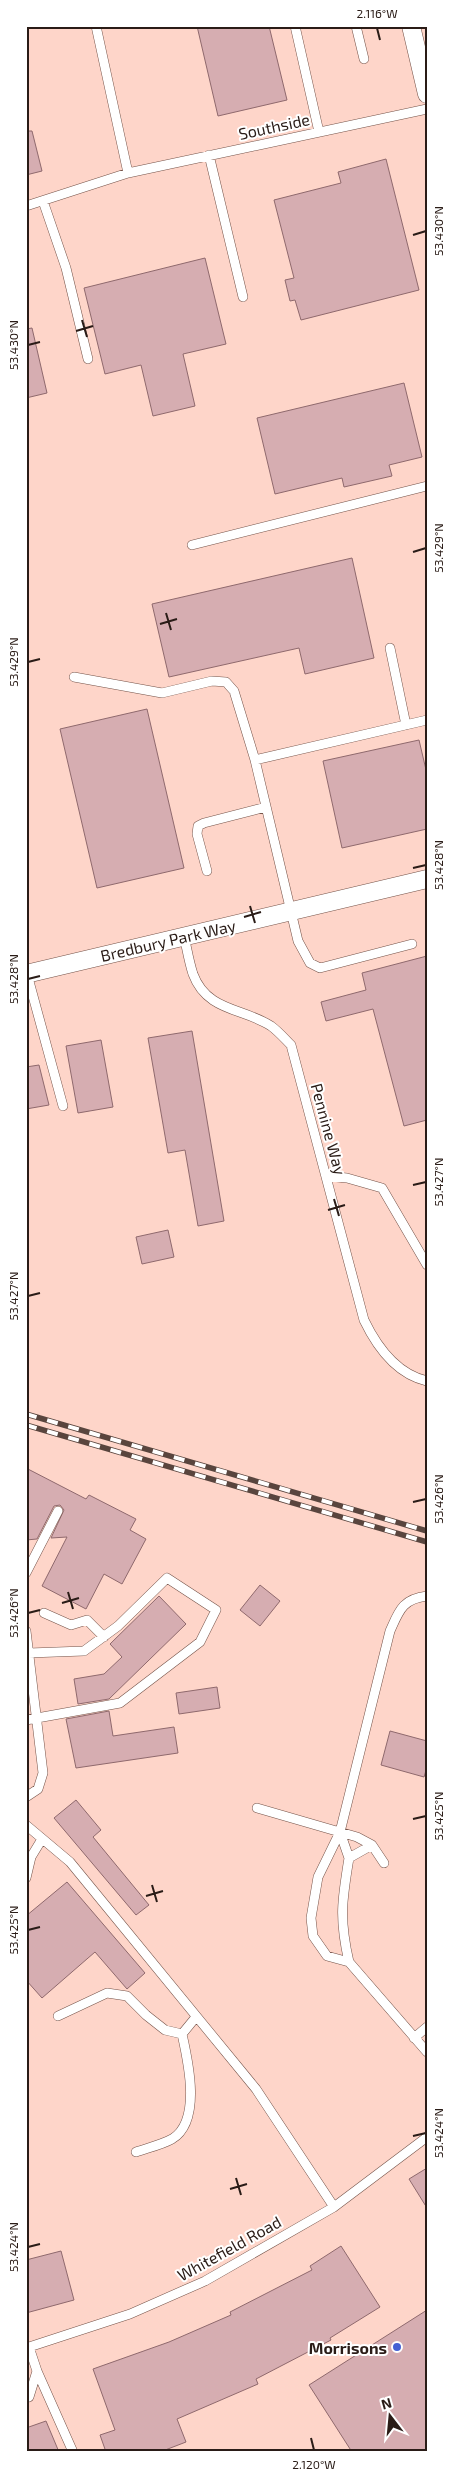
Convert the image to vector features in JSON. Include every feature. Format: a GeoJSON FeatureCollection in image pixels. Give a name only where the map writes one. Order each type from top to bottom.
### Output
{"type":"FeatureCollection","features":[{"type":"Feature","properties":{"kind":"street"},"geometry":{"type":"LineString","coordinates":[[410,26],[427,94]]}},
{"type":"Feature","properties":{"kind":"street","name":"Bredbury Park Way"},"geometry":{"type":"LineString","coordinates":[[26,974],[427,879]]}},
{"type":"Feature","properties":{"kind":"lane"},"geometry":{"type":"LineString","coordinates":[[96,26],[128,172]]}},
{"type":"Feature","properties":{"kind":"lane"},"geometry":{"type":"LineString","coordinates":[[295,26],[319,132]]}},
{"type":"Feature","properties":{"kind":"lane"},"geometry":{"type":"LineString","coordinates":[[356,26],[364,59]]}},
{"type":"Feature","properties":{"kind":"lane","name":"Southside"},"geometry":{"type":"LineString","coordinates":[[26,206],[128,172],[427,109]]}},
{"type":"Feature","properties":{"kind":"lane"},"geometry":{"type":"LineString","coordinates":[[208,156],[243,297]]}},
{"type":"Feature","properties":{"kind":"lane"},"geometry":{"type":"LineString","coordinates":[[43,200],[66,268],[88,359]]}},
{"type":"Feature","properties":{"kind":"lane"},"geometry":{"type":"LineString","coordinates":[[192,545],[427,486]]}},
{"type":"Feature","properties":{"kind":"lane"},"geometry":{"type":"LineString","coordinates":[[390,648],[406,725]]}},
{"type":"Feature","properties":{"kind":"lane"},"geometry":{"type":"LineString","coordinates":[[74,677],[162,693],[212,681],[226,682],[234,691],[255,760],[290,912],[302,951],[310,963],[320,968],[412,944]]}},
{"type":"Feature","properties":{"kind":"lane"},"geometry":{"type":"LineString","coordinates":[[255,760],[427,720]]}},
{"type":"Feature","properties":{"kind":"lane"},"geometry":{"type":"LineString","coordinates":[[207,871],[197,834],[198,826],[204,822],[266,807]]}},
{"type":"Feature","properties":{"kind":"lane","name":"Pennine Way"},"geometry":{"type":"LineString","coordinates":[[184,936],[194,976],[209,997],[229,1010],[250,1016],[272,1026],[291,1045],[364,1320],[377,1346],[397,1367],[427,1381]]}},
{"type":"Feature","properties":{"kind":"lane"},"geometry":{"type":"LineString","coordinates":[[26,974],[63,1106]]}},
{"type":"Feature","properties":{"kind":"lane"},"geometry":{"type":"LineString","coordinates":[[326,1176],[347,1178],[382,1188],[427,1265]]}},
{"type":"Feature","properties":{"kind":"lane"},"geometry":{"type":"LineString","coordinates":[[26,1573],[58,1511]]}},
{"type":"Feature","properties":{"kind":"lane"},"geometry":{"type":"LineString","coordinates":[[26,1720],[120,1703],[200,1642],[216,1610],[167,1578],[118,1626],[84,1651],[29,1653]]}},
{"type":"Feature","properties":{"kind":"lane"},"geometry":{"type":"LineString","coordinates":[[349,1962],[327,1956],[313,1936],[310,1918],[318,1877],[340,1832],[390,1631],[402,1606],[415,1598],[427,1596]]}},
{"type":"Feature","properties":{"kind":"lane"},"geometry":{"type":"LineString","coordinates":[[44,1613],[71,1625],[87,1620],[104,1636]]}},
{"type":"Feature","properties":{"kind":"lane"},"geometry":{"type":"LineString","coordinates":[[26,1631],[43,1772],[38,1789],[26,1797]]}},
{"type":"Feature","properties":{"kind":"lane"},"geometry":{"type":"LineString","coordinates":[[257,1808],[340,1832],[372,1844],[384,1863]]}},
{"type":"Feature","properties":{"kind":"lane"},"geometry":{"type":"LineString","coordinates":[[26,1825],[70,1862],[256,2089],[334,2206]]}},
{"type":"Feature","properties":{"kind":"lane"},"geometry":{"type":"LineString","coordinates":[[340,1832],[350,1858],[341,1904],[343,1935],[349,1962],[427,2052]]}},
{"type":"Feature","properties":{"kind":"lane"},"geometry":{"type":"LineString","coordinates":[[26,1878],[31,1857],[42,1839]]}},
{"type":"Feature","properties":{"kind":"lane"},"geometry":{"type":"LineString","coordinates":[[350,1858],[372,1844]]}},
{"type":"Feature","properties":{"kind":"lane"},"geometry":{"type":"LineString","coordinates":[[58,2016],[107,1993],[128,1996],[146,2015],[165,2030],[182,2034]]}},
{"type":"Feature","properties":{"kind":"lane"},"geometry":{"type":"LineString","coordinates":[[182,2034],[196,2017]]}},
{"type":"Feature","properties":{"kind":"lane"},"geometry":{"type":"LineString","coordinates":[[414,2038],[427,2027]]}},
{"type":"Feature","properties":{"kind":"lane"},"geometry":{"type":"LineString","coordinates":[[136,2152],[173,2138],[185,2125],[190,2106],[189,2070],[182,2034]]}},
{"type":"Feature","properties":{"kind":"lane","name":"Whitefield Road"},"geometry":{"type":"LineString","coordinates":[[28,2347],[130,2314],[205,2281],[334,2206],[427,2137]]}},
{"type":"Feature","properties":{"kind":"lane"},"geometry":{"type":"LineString","coordinates":[[28,2347],[73,2452]]}},
{"type":"Feature","properties":{"kind":"lane"},"geometry":{"type":"LineString","coordinates":[[26,2398],[29,2397],[37,2371]]}},
{"type":"Feature","properties":{"kind":"building"},"geometry":{"type":"Polygon","coordinates":[[[197,26],[269,26],[287,100],[218,116],[197,26]]]}},
{"type":"Feature","properties":{"kind":"building"},"geometry":{"type":"Polygon","coordinates":[[[26,131],[32,131],[42,171],[26,175],[26,131]]]}},
{"type":"Feature","properties":{"kind":"building"},"geometry":{"type":"Polygon","coordinates":[[[386,159],[419,290],[301,320],[295,300],[290,301],[285,280],[294,278],[274,200],[341,183],[338,172],[386,159]]]}},
{"type":"Feature","properties":{"kind":"building"},"geometry":{"type":"Polygon","coordinates":[[[205,258],[226,344],[183,354],[195,406],[153,416],[141,365],[105,374],[84,288],[205,258]]]}},
{"type":"Feature","properties":{"kind":"building"},"geometry":{"type":"Polygon","coordinates":[[[32,328],[47,393],[26,398],[26,329],[32,328]]]}},
{"type":"Feature","properties":{"kind":"building"},"geometry":{"type":"Polygon","coordinates":[[[404,383],[422,457],[389,465],[392,476],[344,487],[342,478],[275,494],[257,418],[404,383]]]}},
{"type":"Feature","properties":{"kind":"building"},"geometry":{"type":"Polygon","coordinates":[[[352,558],[374,658],[305,674],[299,648],[169,677],[152,604],[352,558]]]}},
{"type":"Feature","properties":{"kind":"building"},"geometry":{"type":"Polygon","coordinates":[[[147,709],[184,868],[97,888],[60,729],[147,709]]]}},
{"type":"Feature","properties":{"kind":"building"},"geometry":{"type":"Polygon","coordinates":[[[419,740],[427,774],[427,829],[342,848],[323,761],[419,740]]]}},
{"type":"Feature","properties":{"kind":"building"},"geometry":{"type":"Polygon","coordinates":[[[427,956],[427,1120],[404,1126],[373,1009],[326,1021],[321,1002],[366,990],[362,973],[427,956]]]}},
{"type":"Feature","properties":{"kind":"building"},"geometry":{"type":"Polygon","coordinates":[[[192,1031],[224,1221],[198,1226],[185,1150],[168,1153],[148,1038],[192,1031]]]}},
{"type":"Feature","properties":{"kind":"building"},"geometry":{"type":"Polygon","coordinates":[[[101,1040],[113,1107],[78,1113],[66,1046],[101,1040]]]}},
{"type":"Feature","properties":{"kind":"building"},"geometry":{"type":"Polygon","coordinates":[[[39,1065],[49,1105],[26,1109],[26,1067],[39,1065]]]}},
{"type":"Feature","properties":{"kind":"building"},"geometry":{"type":"Polygon","coordinates":[[[168,1230],[174,1257],[142,1264],[136,1237],[168,1230]]]}},
{"type":"Feature","properties":{"kind":"building"},"geometry":{"type":"Polygon","coordinates":[[[26,1468],[86,1499],[89,1495],[136,1519],[130,1530],[146,1539],[122,1584],[104,1574],[86,1609],[42,1586],[67,1537],[51,1538],[64,1510],[60,1505],[54,1506],[37,1539],[26,1540],[26,1468]]]}},
{"type":"Feature","properties":{"kind":"building"},"geometry":{"type":"Polygon","coordinates":[[[260,1585],[280,1601],[260,1626],[240,1610],[260,1585]]]}},
{"type":"Feature","properties":{"kind":"building"},"geometry":{"type":"Polygon","coordinates":[[[159,1596],[186,1624],[109,1699],[78,1704],[74,1679],[104,1674],[122,1657],[110,1644],[159,1596]]]}},
{"type":"Feature","properties":{"kind":"building"},"geometry":{"type":"Polygon","coordinates":[[[217,1687],[220,1708],[179,1714],[176,1693],[217,1687]]]}},
{"type":"Feature","properties":{"kind":"building"},"geometry":{"type":"Polygon","coordinates":[[[109,1711],[113,1736],[174,1727],[178,1753],[76,1768],[66,1719],[109,1711]]]}},
{"type":"Feature","properties":{"kind":"building"},"geometry":{"type":"Polygon","coordinates":[[[390,1731],[427,1741],[427,1767],[424,1777],[381,1765],[390,1731]]]}},
{"type":"Feature","properties":{"kind":"building"},"geometry":{"type":"Polygon","coordinates":[[[76,1800],[101,1830],[93,1837],[149,1905],[136,1915],[54,1818],[76,1800]]]}},
{"type":"Feature","properties":{"kind":"building"},"geometry":{"type":"Polygon","coordinates":[[[67,1882],[145,1973],[127,1989],[95,1952],[42,1998],[26,1980],[26,1916],[67,1882]]]}},
{"type":"Feature","properties":{"kind":"building"},"geometry":{"type":"Polygon","coordinates":[[[427,2168],[427,2208],[409,2179],[427,2168]]]}},
{"type":"Feature","properties":{"kind":"building"},"geometry":{"type":"Polygon","coordinates":[[[341,2246],[380,2307],[330,2338],[331,2340],[256,2379],[258,2384],[177,2419],[186,2442],[160,2452],[106,2452],[100,2435],[115,2430],[93,2369],[169,2342],[231,2315],[230,2312],[312,2270],[310,2266],[341,2246]]]}},
{"type":"Feature","properties":{"kind":"building"},"geometry":{"type":"Polygon","coordinates":[[[61,2251],[74,2300],[26,2313],[26,2260],[61,2251]]]}},
{"type":"Feature","properties":{"kind":"building","name":"Morrisons"},"geometry":{"type":"Polygon","coordinates":[[[427,2310],[427,2452],[352,2452],[309,2385],[427,2310]]]}},
{"type":"Feature","properties":{"kind":"building"},"geometry":{"type":"Polygon","coordinates":[[[46,2421],[59,2452],[26,2452],[26,2428],[46,2421]]]}},
{"type":"Feature","properties":{"kind":"railway"},"geometry":{"type":"LineString","coordinates":[[26,1414],[427,1531]]}},
{"type":"Feature","properties":{"kind":"railway"},"geometry":{"type":"LineString","coordinates":[[26,1425],[427,1542]]}},
{"type":"Feature","properties":{"kind":"place","name":"Morrisons"},"geometry":{"type":"Point","coordinates":[397,2347]}}]}
